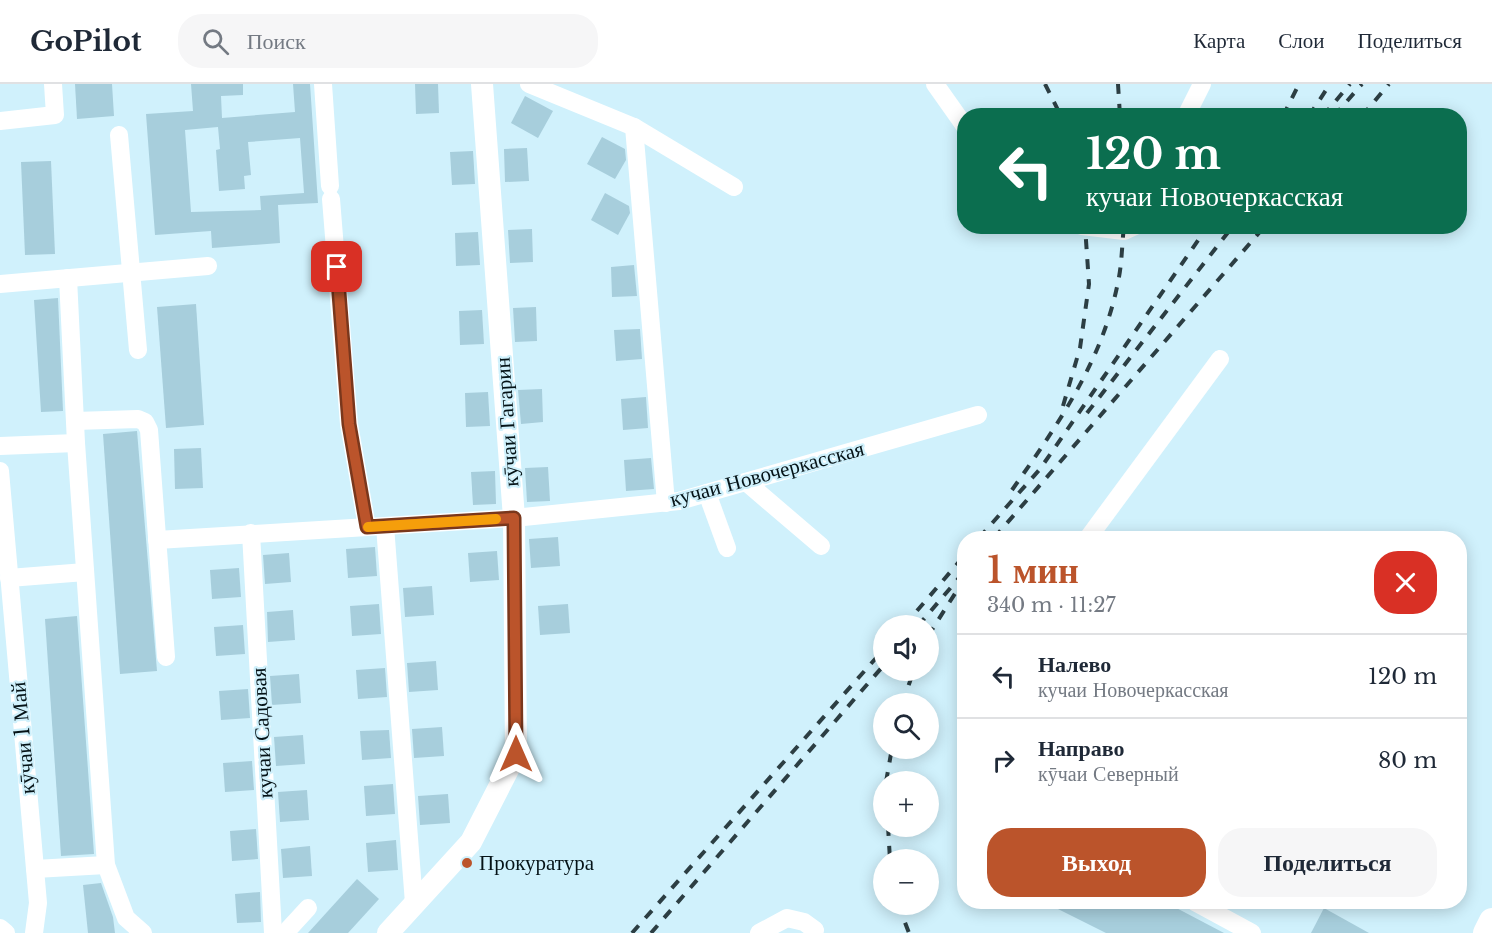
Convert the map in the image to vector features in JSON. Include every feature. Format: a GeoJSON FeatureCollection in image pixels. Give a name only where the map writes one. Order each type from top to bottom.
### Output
{"type":"FeatureCollection","features":[{"type":"Feature","properties":{"kind":"highway"},"geometry":{"type":"LineString","coordinates":[[1486,933],[1492,921]]}},
{"type":"Feature","properties":{"kind":"main road","name":"кӯчаи Гагарин"},"geometry":{"type":"LineString","coordinates":[[388,933],[471,842],[516,754],[514,518],[482,84]]}},
{"type":"Feature","properties":{"kind":"street"},"geometry":{"type":"LineString","coordinates":[[0,121],[55,115],[53,84]]}},
{"type":"Feature","properties":{"kind":"street"},"geometry":{"type":"LineString","coordinates":[[323,84],[349,424],[376,526],[414,903]]}},
{"type":"Feature","properties":{"kind":"street"},"geometry":{"type":"LineString","coordinates":[[530,84],[634,127],[734,187]]}},
{"type":"Feature","properties":{"kind":"street"},"geometry":{"type":"LineString","coordinates":[[936,84],[957,115]]}},
{"type":"Feature","properties":{"kind":"street"},"geometry":{"type":"LineString","coordinates":[[1190,108],[1202,84]]}},
{"type":"Feature","properties":{"kind":"street"},"geometry":{"type":"LineString","coordinates":[[634,127],[666,502]]}},
{"type":"Feature","properties":{"kind":"street"},"geometry":{"type":"LineString","coordinates":[[119,135],[138,350]]}},
{"type":"Feature","properties":{"kind":"street"},"geometry":{"type":"LineString","coordinates":[[0,284],[208,266]]}},
{"type":"Feature","properties":{"kind":"street"},"geometry":{"type":"LineString","coordinates":[[68,278],[76,443],[106,865],[126,918],[142,933]]}},
{"type":"Feature","properties":{"kind":"street"},"geometry":{"type":"LineString","coordinates":[[1093,531],[1220,359]]}},
{"type":"Feature","properties":{"kind":"street","name":"кучаи Новочеркасская"},"geometry":{"type":"LineString","coordinates":[[157,540],[514,518],[666,502],[707,493],[978,415]]}},
{"type":"Feature","properties":{"kind":"street"},"geometry":{"type":"LineString","coordinates":[[75,422],[138,419],[145,422],[149,430],[166,657]]}},
{"type":"Feature","properties":{"kind":"street"},"geometry":{"type":"LineString","coordinates":[[0,446],[76,443]]}},
{"type":"Feature","properties":{"kind":"street","name":"кӯчаи 1 Май"},"geometry":{"type":"LineString","coordinates":[[0,471],[38,903],[34,933]]}},
{"type":"Feature","properties":{"kind":"street"},"geometry":{"type":"LineString","coordinates":[[746,482],[821,546]]}},
{"type":"Feature","properties":{"kind":"street"},"geometry":{"type":"LineString","coordinates":[[707,493],[727,548]]}},
{"type":"Feature","properties":{"kind":"street","name":"кучаи Садовая"},"geometry":{"type":"LineString","coordinates":[[251,533],[273,933]]}},
{"type":"Feature","properties":{"kind":"street"},"geometry":{"type":"LineString","coordinates":[[9,578],[85,572]]}},
{"type":"Feature","properties":{"kind":"street"},"geometry":{"type":"LineString","coordinates":[[35,869],[106,865]]}},
{"type":"Feature","properties":{"kind":"street"},"geometry":{"type":"LineString","coordinates":[[285,933],[308,908]]}},
{"type":"Feature","properties":{"kind":"street"},"geometry":{"type":"LineString","coordinates":[[1208,909],[1252,933]]}},
{"type":"Feature","properties":{"kind":"street"},"geometry":{"type":"LineString","coordinates":[[759,933],[787,918],[804,922],[816,930]]}},
{"type":"Feature","properties":{"kind":"street"},"geometry":{"type":"LineString","coordinates":[[0,928],[6,933]]}},
{"type":"Feature","properties":{"kind":"building"},"geometry":{"type":"Polygon","coordinates":[[[75,84],[112,84],[114,116],[77,119],[75,84]]]}},
{"type":"Feature","properties":{"kind":"building"},"geometry":{"type":"Polygon","coordinates":[[[191,84],[243,84],[243,95],[221,96],[222,118],[295,112],[293,84],[310,84],[318,203],[278,205],[280,243],[212,248],[211,231],[155,235],[146,114],[193,111],[191,84]],[[218,127],[185,130],[191,212],[261,210],[260,196],[304,193],[300,138],[248,142],[251,175],[244,176],[245,189],[219,191],[216,150],[220,149],[218,127]]]}},
{"type":"Feature","properties":{"kind":"building"},"geometry":{"type":"Polygon","coordinates":[[[415,84],[438,84],[439,113],[416,114],[415,84]]]}},
{"type":"Feature","properties":{"kind":"building"},"geometry":{"type":"Polygon","coordinates":[[[525,96],[553,111],[538,138],[511,123],[525,96]]]}},
{"type":"Feature","properties":{"kind":"building"},"geometry":{"type":"Polygon","coordinates":[[[602,137],[625,149],[626,160],[615,179],[587,164],[602,137]]]}},
{"type":"Feature","properties":{"kind":"building"},"geometry":{"type":"Polygon","coordinates":[[[527,148],[529,181],[505,182],[504,149],[527,148]]]}},
{"type":"Feature","properties":{"kind":"building"},"geometry":{"type":"Polygon","coordinates":[[[473,151],[475,184],[452,185],[450,152],[473,151]]]}},
{"type":"Feature","properties":{"kind":"building"},"geometry":{"type":"Polygon","coordinates":[[[51,161],[55,254],[25,255],[21,162],[51,161]]]}},
{"type":"Feature","properties":{"kind":"building"},"geometry":{"type":"Polygon","coordinates":[[[605,193],[629,206],[630,213],[618,235],[591,220],[605,193]]]}},
{"type":"Feature","properties":{"kind":"building"},"geometry":{"type":"Polygon","coordinates":[[[532,229],[533,262],[510,263],[508,230],[532,229]]]}},
{"type":"Feature","properties":{"kind":"building"},"geometry":{"type":"Polygon","coordinates":[[[478,232],[480,265],[456,266],[455,233],[478,232]]]}},
{"type":"Feature","properties":{"kind":"building"},"geometry":{"type":"Polygon","coordinates":[[[634,265],[637,296],[612,297],[611,267],[634,265]]]}},
{"type":"Feature","properties":{"kind":"building"},"geometry":{"type":"Polygon","coordinates":[[[58,298],[63,411],[41,412],[34,300],[58,298]]]}},
{"type":"Feature","properties":{"kind":"building"},"geometry":{"type":"Polygon","coordinates":[[[196,304],[204,425],[166,428],[157,307],[196,304]]]}},
{"type":"Feature","properties":{"kind":"building"},"geometry":{"type":"Polygon","coordinates":[[[536,307],[537,341],[515,342],[513,308],[536,307]]]}},
{"type":"Feature","properties":{"kind":"building"},"geometry":{"type":"Polygon","coordinates":[[[482,310],[484,344],[460,345],[459,311],[482,310]]]}},
{"type":"Feature","properties":{"kind":"building"},"geometry":{"type":"Polygon","coordinates":[[[640,329],[642,359],[616,361],[614,330],[640,329]]]}},
{"type":"Feature","properties":{"kind":"building"},"geometry":{"type":"Polygon","coordinates":[[[542,389],[543,422],[521,424],[518,390],[542,389]]]}},
{"type":"Feature","properties":{"kind":"building"},"geometry":{"type":"Polygon","coordinates":[[[488,392],[490,426],[466,427],[465,393],[488,392]]]}},
{"type":"Feature","properties":{"kind":"building"},"geometry":{"type":"Polygon","coordinates":[[[646,397],[648,428],[623,430],[621,399],[646,397]]]}},
{"type":"Feature","properties":{"kind":"building"},"geometry":{"type":"Polygon","coordinates":[[[137,431],[157,671],[120,674],[103,434],[137,431]]]}},
{"type":"Feature","properties":{"kind":"building"},"geometry":{"type":"Polygon","coordinates":[[[201,448],[203,488],[175,489],[174,449],[201,448]]]}},
{"type":"Feature","properties":{"kind":"building"},"geometry":{"type":"Polygon","coordinates":[[[651,458],[654,489],[626,491],[624,460],[651,458]]]}},
{"type":"Feature","properties":{"kind":"building"},"geometry":{"type":"Polygon","coordinates":[[[548,467],[550,501],[527,502],[525,468],[548,467]]]}},
{"type":"Feature","properties":{"kind":"building"},"geometry":{"type":"Polygon","coordinates":[[[495,471],[496,504],[473,505],[471,472],[495,471]]]}},
{"type":"Feature","properties":{"kind":"building"},"geometry":{"type":"Polygon","coordinates":[[[558,537],[560,566],[531,568],[529,539],[558,537]]]}},
{"type":"Feature","properties":{"kind":"building"},"geometry":{"type":"Polygon","coordinates":[[[375,547],[377,576],[348,578],[346,549],[375,547]]]}},
{"type":"Feature","properties":{"kind":"building"},"geometry":{"type":"Polygon","coordinates":[[[497,551],[499,580],[470,582],[468,553],[497,551]]]}},
{"type":"Feature","properties":{"kind":"building"},"geometry":{"type":"Polygon","coordinates":[[[289,553],[291,582],[265,584],[263,555],[289,553]]]}},
{"type":"Feature","properties":{"kind":"building"},"geometry":{"type":"Polygon","coordinates":[[[239,568],[241,597],[212,599],[210,570],[239,568]]]}},
{"type":"Feature","properties":{"kind":"building"},"geometry":{"type":"Polygon","coordinates":[[[432,586],[434,615],[405,617],[403,588],[432,586]]]}},
{"type":"Feature","properties":{"kind":"building"},"geometry":{"type":"Polygon","coordinates":[[[379,604],[381,634],[352,636],[350,606],[379,604]]]}},
{"type":"Feature","properties":{"kind":"building"},"geometry":{"type":"Polygon","coordinates":[[[568,604],[570,633],[540,635],[538,606],[568,604]]]}},
{"type":"Feature","properties":{"kind":"building"},"geometry":{"type":"Polygon","coordinates":[[[293,610],[295,640],[268,642],[267,612],[293,610]]]}},
{"type":"Feature","properties":{"kind":"building"},"geometry":{"type":"Polygon","coordinates":[[[77,616],[94,854],[61,856],[45,619],[77,616]]]}},
{"type":"Feature","properties":{"kind":"building"},"geometry":{"type":"Polygon","coordinates":[[[243,625],[245,654],[216,656],[214,627],[243,625]]]}},
{"type":"Feature","properties":{"kind":"building"},"geometry":{"type":"Polygon","coordinates":[[[436,661],[438,690],[409,692],[407,663],[436,661]]]}},
{"type":"Feature","properties":{"kind":"building"},"geometry":{"type":"Polygon","coordinates":[[[385,668],[387,697],[358,699],[356,670],[385,668]]]}},
{"type":"Feature","properties":{"kind":"building"},"geometry":{"type":"Polygon","coordinates":[[[299,674],[301,703],[272,705],[270,676],[299,674]]]}},
{"type":"Feature","properties":{"kind":"building"},"geometry":{"type":"Polygon","coordinates":[[[248,689],[250,718],[221,720],[219,691],[248,689]]]}},
{"type":"Feature","properties":{"kind":"building"},"geometry":{"type":"Polygon","coordinates":[[[442,727],[444,756],[414,758],[412,729],[442,727]]]}},
{"type":"Feature","properties":{"kind":"building"},"geometry":{"type":"Polygon","coordinates":[[[389,730],[391,758],[362,760],[360,731],[389,730]]]}},
{"type":"Feature","properties":{"kind":"building"},"geometry":{"type":"Polygon","coordinates":[[[303,735],[305,764],[276,766],[274,737],[303,735]]]}},
{"type":"Feature","properties":{"kind":"building"},"geometry":{"type":"Polygon","coordinates":[[[252,761],[254,790],[225,792],[223,763],[252,761]]]}},
{"type":"Feature","properties":{"kind":"building"},"geometry":{"type":"Polygon","coordinates":[[[393,784],[395,814],[366,816],[364,786],[393,784]]]}},
{"type":"Feature","properties":{"kind":"building"},"geometry":{"type":"Polygon","coordinates":[[[307,790],[309,820],[280,822],[278,792],[307,790]]]}},
{"type":"Feature","properties":{"kind":"building"},"geometry":{"type":"Polygon","coordinates":[[[448,794],[450,823],[420,825],[418,796],[448,794]]]}},
{"type":"Feature","properties":{"kind":"building"},"geometry":{"type":"Polygon","coordinates":[[[256,829],[258,859],[232,861],[230,831],[256,829]]]}},
{"type":"Feature","properties":{"kind":"building"},"geometry":{"type":"Polygon","coordinates":[[[396,840],[398,870],[368,872],[366,843],[396,840]]]}},
{"type":"Feature","properties":{"kind":"building"},"geometry":{"type":"Polygon","coordinates":[[[310,846],[312,876],[283,878],[281,849],[310,846]]]}},
{"type":"Feature","properties":{"kind":"building"},"geometry":{"type":"Polygon","coordinates":[[[357,879],[379,899],[348,933],[308,933],[357,879]]]}},
{"type":"Feature","properties":{"kind":"building"},"geometry":{"type":"Polygon","coordinates":[[[101,883],[113,917],[115,933],[88,933],[83,885],[101,883]]]}},
{"type":"Feature","properties":{"kind":"building"},"geometry":{"type":"Polygon","coordinates":[[[260,892],[261,922],[237,923],[235,894],[260,892]]]}},
{"type":"Feature","properties":{"kind":"building"},"geometry":{"type":"Polygon","coordinates":[[[1058,909],[1178,909],[1224,933],[1106,933],[1058,909]]]}},
{"type":"Feature","properties":{"kind":"building"},"geometry":{"type":"Polygon","coordinates":[[[1323,909],[1326,909],[1369,933],[1311,933],[1323,909]]]}},
{"type":"Feature","properties":{"kind":"railway"},"geometry":{"type":"LineString","coordinates":[[1045,84],[1057,108]]}},
{"type":"Feature","properties":{"kind":"railway"},"geometry":{"type":"LineString","coordinates":[[1118,84],[1120,108]]}},
{"type":"Feature","properties":{"kind":"railway"},"geometry":{"type":"LineString","coordinates":[[1287,108],[1299,84]]}},
{"type":"Feature","properties":{"kind":"railway"},"geometry":{"type":"LineString","coordinates":[[1314,108],[1330,84]]}},
{"type":"Feature","properties":{"kind":"railway"},"geometry":{"type":"LineString","coordinates":[[1330,108],[1350,84]]}},
{"type":"Feature","properties":{"kind":"railway"},"geometry":{"type":"LineString","coordinates":[[1341,108],[1362,84]]}},
{"type":"Feature","properties":{"kind":"railway"},"geometry":{"type":"LineString","coordinates":[[1369,108],[1389,84]]}},
{"type":"Feature","properties":{"kind":"railway"},"geometry":{"type":"LineString","coordinates":[[1063,406],[1080,348],[1089,284],[1086,234]]}},
{"type":"Feature","properties":{"kind":"railway"},"geometry":{"type":"LineString","coordinates":[[1012,490],[1063,415],[1091,363],[1112,307],[1121,265],[1123,234]]}},
{"type":"Feature","properties":{"kind":"railway"},"geometry":{"type":"LineString","coordinates":[[985,531],[1040,469],[1202,234]]}},
{"type":"Feature","properties":{"kind":"railway"},"geometry":{"type":"LineString","coordinates":[[1087,413],[1227,234]]}},
{"type":"Feature","properties":{"kind":"railway"},"geometry":{"type":"LineString","coordinates":[[1000,531],[1258,234]]}},
{"type":"Feature","properties":{"kind":"railway"},"geometry":{"type":"LineString","coordinates":[[913,615],[957,564]]}},
{"type":"Feature","properties":{"kind":"railway"},"geometry":{"type":"LineString","coordinates":[[927,615],[957,580]]}},
{"type":"Feature","properties":{"kind":"railway"},"geometry":{"type":"LineString","coordinates":[[939,619],[956,592]]}},
{"type":"Feature","properties":{"kind":"railway"},"geometry":{"type":"LineString","coordinates":[[632,933],[873,661]]}},
{"type":"Feature","properties":{"kind":"railway"},"geometry":{"type":"LineString","coordinates":[[651,933],[873,678]]}},
{"type":"Feature","properties":{"kind":"railway"},"geometry":{"type":"LineString","coordinates":[[906,693],[910,681]]}},
{"type":"Feature","properties":{"kind":"railway"},"geometry":{"type":"LineString","coordinates":[[888,771],[890,759]]}},
{"type":"Feature","properties":{"kind":"railway"},"geometry":{"type":"LineString","coordinates":[[889,837],[889,849]]}},
{"type":"Feature","properties":{"kind":"railway"},"geometry":{"type":"LineString","coordinates":[[902,915],[909,933]]}},
{"type":"Feature","properties":{"kind":"slow traffic"},"geometry":{"type":"LineString","coordinates":[[368,527],[496,519]]}},
{"type":"Feature","properties":{"kind":"place","name":"Прокуратура"},"geometry":{"type":"Point","coordinates":[467,863]}},
{"type":"Feature","properties":{"kind":"route"},"geometry":{"type":"LineString","coordinates":[[337,267],[349,424],[367,527],[514,518],[516,754]]}}]}
